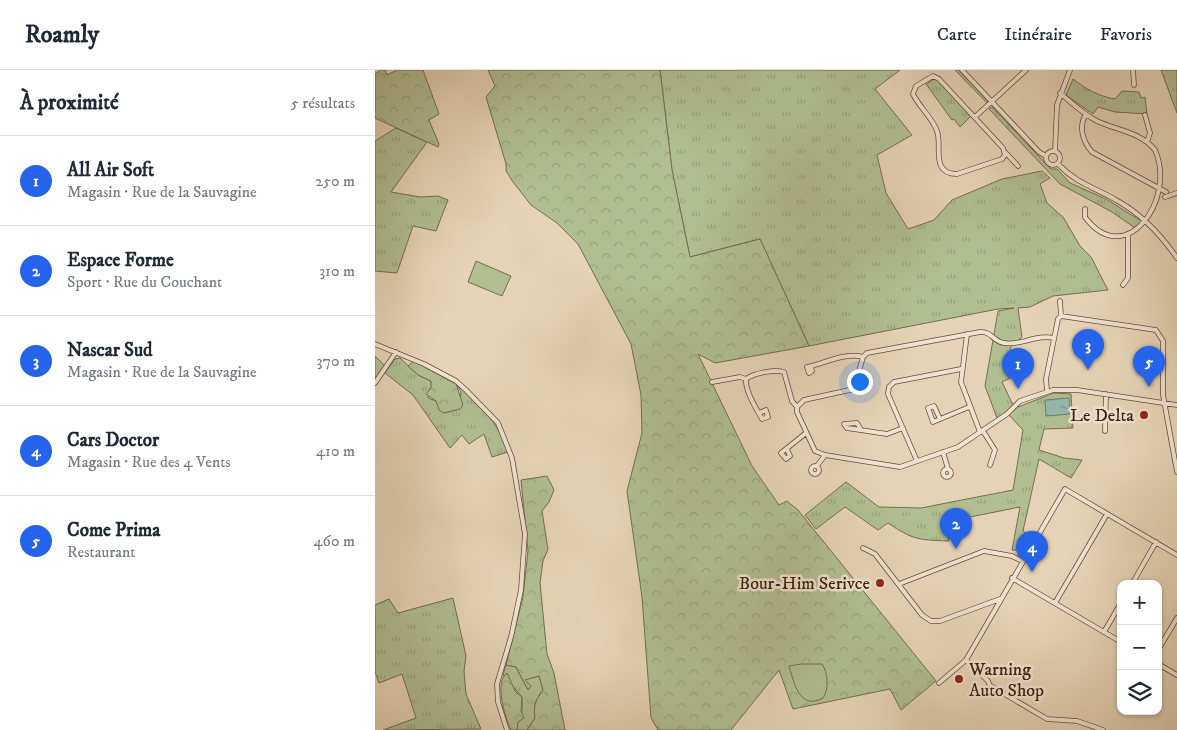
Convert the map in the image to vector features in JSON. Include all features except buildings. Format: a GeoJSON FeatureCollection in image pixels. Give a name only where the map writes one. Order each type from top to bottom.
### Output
{"type":"FeatureCollection","features":[{"type":"Feature","properties":{"kind":"street"},"geometry":{"type":"LineString","coordinates":[[970,70],[964,72],[1039,152],[1046,156],[1049,164],[1054,166],[1058,164]]}},
{"type":"Feature","properties":{"kind":"street"},"geometry":{"type":"LineString","coordinates":[[975,118],[1026,70]]}},
{"type":"Feature","properties":{"kind":"street"},"geometry":{"type":"LineString","coordinates":[[1055,151],[1055,120],[1060,94],[1070,70]]}},
{"type":"Feature","properties":{"kind":"street"},"geometry":{"type":"LineString","coordinates":[[1133,70],[1134,85]]}},
{"type":"Feature","properties":{"kind":"street"},"geometry":{"type":"LineString","coordinates":[[1005,152],[1001,160],[960,174],[947,173],[939,162],[939,143],[935,127],[915,97],[913,90],[928,77],[936,77],[1018,166]]}},
{"type":"Feature","properties":{"kind":"street"},"geometry":{"type":"LineString","coordinates":[[1060,94],[1086,114],[1147,142],[1159,156],[1165,174]]}},
{"type":"Feature","properties":{"kind":"street"},"geometry":{"type":"LineString","coordinates":[[1086,114],[1083,120],[1082,133],[1092,152],[1165,194],[1177,193]]}},
{"type":"Feature","properties":{"kind":"street"},"geometry":{"type":"LineString","coordinates":[[1145,115],[1150,133],[1147,142]]}},
{"type":"Feature","properties":{"kind":"street"},"geometry":{"type":"LineString","coordinates":[[1046,156],[1049,152],[1055,151],[1061,156],[1058,164]]}},
{"type":"Feature","properties":{"kind":"street"},"geometry":{"type":"LineString","coordinates":[[1058,164],[1074,180],[1119,201],[1149,224],[1177,258]]}},
{"type":"Feature","properties":{"kind":"street"},"geometry":{"type":"LineString","coordinates":[[1161,206],[1166,182]]}},
{"type":"Feature","properties":{"kind":"street"},"geometry":{"type":"LineString","coordinates":[[1085,209],[1085,217],[1100,231],[1114,236],[1129,235],[1153,220]]}},
{"type":"Feature","properties":{"kind":"street"},"geometry":{"type":"LineString","coordinates":[[1123,285],[1128,278],[1129,235]]}},
{"type":"Feature","properties":{"kind":"street"},"geometry":{"type":"LineString","coordinates":[[1047,391],[1046,379],[1058,319],[1061,316],[1060,301]]}},
{"type":"Feature","properties":{"kind":"street"},"geometry":{"type":"LineString","coordinates":[[1061,316],[1152,330],[1159,333],[1163,340],[1162,392],[1177,472]]}},
{"type":"Feature","properties":{"kind":"street"},"geometry":{"type":"LineString","coordinates":[[797,407],[805,400],[855,389],[863,357],[867,353],[986,332],[1005,343],[1042,336],[1054,338]]}},
{"type":"Feature","properties":{"kind":"street"},"geometry":{"type":"LineString","coordinates":[[967,334],[961,369],[961,386],[981,432],[995,450],[990,465]]}},
{"type":"Feature","properties":{"kind":"street"},"geometry":{"type":"LineString","coordinates":[[375,344],[456,381],[498,423],[512,458],[525,534],[521,590],[511,637],[497,684],[498,702],[507,730]]}},
{"type":"Feature","properties":{"kind":"street"},"geometry":{"type":"LineString","coordinates":[[375,383],[396,352]]}},
{"type":"Feature","properties":{"kind":"street"},"geometry":{"type":"LineString","coordinates":[[811,367],[813,364],[855,355],[863,357]]}},
{"type":"Feature","properties":{"kind":"street"},"geometry":{"type":"LineString","coordinates":[[917,461],[888,394],[891,383],[961,369]]}},
{"type":"Feature","properties":{"kind":"street"},"geometry":{"type":"LineString","coordinates":[[712,382],[740,377],[746,379],[751,376],[779,370],[784,372],[792,401],[797,407],[797,412],[813,448],[825,455],[894,467],[958,447],[1007,414],[1021,401],[1047,391],[1067,389],[1177,405]]}},
{"type":"Feature","properties":{"kind":"street"},"geometry":{"type":"LineString","coordinates":[[746,379],[746,385],[759,413]]}},
{"type":"Feature","properties":{"kind":"street"},"geometry":{"type":"LineString","coordinates":[[1105,431],[1106,394]]}},
{"type":"Feature","properties":{"kind":"street"},"geometry":{"type":"LineString","coordinates":[[940,419],[969,407]]}},
{"type":"Feature","properties":{"kind":"street"},"geometry":{"type":"LineString","coordinates":[[861,430],[887,434],[903,428]]}},
{"type":"Feature","properties":{"kind":"street"},"geometry":{"type":"LineString","coordinates":[[787,449],[806,433]]}},
{"type":"Feature","properties":{"kind":"street"},"geometry":{"type":"LineString","coordinates":[[943,452],[948,469]]}},
{"type":"Feature","properties":{"kind":"street"},"geometry":{"type":"LineString","coordinates":[[817,466],[825,455]]}},
{"type":"Feature","properties":{"kind":"street"},"geometry":{"type":"LineString","coordinates":[[939,683],[965,660],[1065,489],[1177,555]]}},
{"type":"Feature","properties":{"kind":"street"},"geometry":{"type":"LineString","coordinates":[[1055,603],[1107,514]]}},
{"type":"Feature","properties":{"kind":"street"},"geometry":{"type":"LineString","coordinates":[[1134,580],[1156,542]]}},
{"type":"Feature","properties":{"kind":"street"},"geometry":{"type":"LineString","coordinates":[[863,548],[875,554],[922,615],[931,622],[940,621],[1000,599]]}},
{"type":"Feature","properties":{"kind":"street"},"geometry":{"type":"LineString","coordinates":[[899,584],[985,551],[1012,556],[1022,561]]}},
{"type":"Feature","properties":{"kind":"street"},"geometry":{"type":"LineString","coordinates":[[1012,578],[1117,640]]}},
{"type":"Feature","properties":{"kind":"street"},"geometry":{"type":"LineString","coordinates":[[1104,632],[1117,610]]}},
{"type":"Feature","properties":{"kind":"street"},"geometry":{"type":"LineString","coordinates":[[1162,643],[1177,618]]}},
{"type":"Feature","properties":{"kind":"street"},"geometry":{"type":"LineString","coordinates":[[965,660],[991,686],[1047,719],[1077,721],[1103,730]]}},
{"type":"Feature","properties":{"kind":"street"},"geometry":{"type":"LineString","coordinates":[[1162,666],[1177,675]]}},
{"type":"Feature","properties":{"kind":"street"},"geometry":{"type":"LineString","coordinates":[[991,686],[993,694]]}},
{"type":"Feature","properties":{"kind":"green space"},"geometry":{"type":"Polygon","coordinates":[[[385,70],[387,75],[397,70],[423,70],[439,114],[429,120],[439,144],[438,147],[375,118],[375,74],[385,70]]]}},
{"type":"Feature","properties":{"kind":"green space"},"geometry":{"type":"Polygon","coordinates":[[[488,70],[660,70],[672,170],[690,257],[760,239],[809,346],[715,363],[698,354],[752,466],[779,505],[787,501],[798,510],[936,681],[901,710],[890,689],[793,709],[779,670],[731,730],[658,730],[651,718],[642,597],[627,491],[642,433],[641,395],[631,344],[578,244],[557,223],[531,205],[506,171],[506,164],[486,97],[495,86],[488,70]]]}},
{"type":"Feature","properties":{"kind":"green space"},"geometry":{"type":"Polygon","coordinates":[[[660,70],[900,70],[875,89],[912,135],[877,155],[886,193],[908,229],[934,220],[952,200],[1002,179],[1042,171],[1050,178],[1040,184],[1047,203],[1063,217],[1080,246],[1091,257],[1108,290],[1053,296],[1030,307],[1018,308],[1022,337],[1010,348],[1021,373],[1002,382],[1012,403],[1018,407],[1054,393],[1071,394],[1073,428],[1044,429],[1039,450],[1064,458],[1082,460],[1071,478],[1039,459],[1023,531],[1033,537],[1021,550],[1012,550],[1020,507],[945,522],[949,541],[910,536],[888,523],[878,530],[845,507],[816,529],[805,515],[846,482],[879,507],[921,508],[1013,490],[1023,430],[1009,415],[997,418],[985,386],[998,311],[1014,308],[998,309],[809,346],[760,239],[690,257],[672,170],[660,70]]]}},
{"type":"Feature","properties":{"kind":"green space"},"geometry":{"type":"Polygon","coordinates":[[[955,70],[959,70],[988,100],[987,103],[955,70]]]}},
{"type":"Feature","properties":{"kind":"green space"},"geometry":{"type":"Polygon","coordinates":[[[1161,70],[1177,70],[1177,113],[1161,70]]]}},
{"type":"Feature","properties":{"kind":"green space"},"geometry":{"type":"Polygon","coordinates":[[[936,78],[971,116],[960,127],[954,119],[952,120],[926,84],[936,78]]]}},
{"type":"Feature","properties":{"kind":"green space"},"geometry":{"type":"Polygon","coordinates":[[[1073,79],[1093,92],[1115,99],[1122,91],[1139,92],[1141,98],[1145,97],[1147,114],[1115,112],[1098,107],[1093,114],[1066,95],[1073,79]]]}},
{"type":"Feature","properties":{"kind":"green space"},"geometry":{"type":"Polygon","coordinates":[[[992,107],[1051,169],[1057,169],[1070,183],[1106,199],[1143,222],[1135,228],[1112,212],[1060,184],[989,109],[992,107]]]}},
{"type":"Feature","properties":{"kind":"green space"},"geometry":{"type":"Polygon","coordinates":[[[396,128],[427,142],[391,192],[420,197],[438,196],[448,200],[436,231],[413,226],[397,273],[375,271],[375,141],[396,128]]]}},
{"type":"Feature","properties":{"kind":"green space"},"geometry":{"type":"Polygon","coordinates":[[[476,261],[511,276],[502,296],[468,282],[476,261]]]}},
{"type":"Feature","properties":{"kind":"green space"},"geometry":{"type":"Polygon","coordinates":[[[375,356],[385,366],[375,380],[375,356]]]}},
{"type":"Feature","properties":{"kind":"green space"},"geometry":{"type":"Polygon","coordinates":[[[400,358],[418,375],[431,381],[428,398],[436,401],[444,413],[459,409],[461,392],[456,384],[487,414],[499,431],[508,452],[492,457],[484,434],[469,444],[462,435],[450,448],[413,395],[385,373],[395,359],[400,358]]]}},
{"type":"Feature","properties":{"kind":"green space"},"geometry":{"type":"Polygon","coordinates":[[[414,361],[456,384],[463,405],[460,409],[444,413],[439,410],[436,401],[426,394],[431,388],[431,381],[418,375],[408,366],[414,361]]]}},
{"type":"Feature","properties":{"kind":"green space"},"geometry":{"type":"Polygon","coordinates":[[[547,476],[554,490],[549,502],[542,511],[548,549],[543,561],[540,583],[547,654],[554,673],[565,730],[527,730],[535,718],[534,710],[536,703],[543,690],[539,676],[525,680],[531,686],[528,690],[516,667],[506,665],[523,597],[528,551],[521,480],[547,476]]]}},
{"type":"Feature","properties":{"kind":"green space"},"geometry":{"type":"Polygon","coordinates":[[[453,598],[466,656],[464,671],[466,694],[481,729],[383,730],[416,718],[402,674],[379,683],[375,672],[375,605],[389,599],[398,613],[453,598]]]}},
{"type":"Feature","properties":{"kind":"green space"},"geometry":{"type":"Polygon","coordinates":[[[822,664],[826,672],[827,681],[823,698],[808,701],[799,693],[789,666],[822,664]]]}},
{"type":"Feature","properties":{"kind":"green space"},"geometry":{"type":"Polygon","coordinates":[[[506,665],[516,667],[528,690],[525,679],[539,676],[543,690],[534,710],[535,718],[527,730],[517,730],[516,726],[522,715],[522,697],[503,675],[506,665]]]}},
{"type":"Feature","properties":{"kind":"green space"},"geometry":{"type":"Polygon","coordinates":[[[507,673],[515,691],[522,697],[521,711],[524,718],[518,722],[517,730],[511,730],[502,700],[501,684],[503,677],[507,673]]]}},
{"type":"Feature","properties":{"kind":"water"},"geometry":{"type":"Polygon","coordinates":[[[1069,398],[1070,414],[1046,416],[1045,400],[1069,398]]]}},
{"type":"Feature","properties":{"kind":"place","name":"Nascar Sud"},"geometry":{"type":"Point","coordinates":[1088,370]}},
{"type":"Feature","properties":{"kind":"place","name":"Come Prima"},"geometry":{"type":"Point","coordinates":[1149,387]}},
{"type":"Feature","properties":{"kind":"place","name":"All Air Soft"},"geometry":{"type":"Point","coordinates":[1018,389]}},
{"type":"Feature","properties":{"kind":"place","name":"Le Delta"},"geometry":{"type":"Point","coordinates":[1144,415]}},
{"type":"Feature","properties":{"kind":"place","name":"Espace Forme"},"geometry":{"type":"Point","coordinates":[956,549]}},
{"type":"Feature","properties":{"kind":"place","name":"Cars Doctor"},"geometry":{"type":"Point","coordinates":[1032,572]}},
{"type":"Feature","properties":{"kind":"place","name":"Bour-Him Serivce"},"geometry":{"type":"Point","coordinates":[880,583]}},
{"type":"Feature","properties":{"kind":"place","name":"Warning Auto Shop"},"geometry":{"type":"Point","coordinates":[959,679]}}]}
